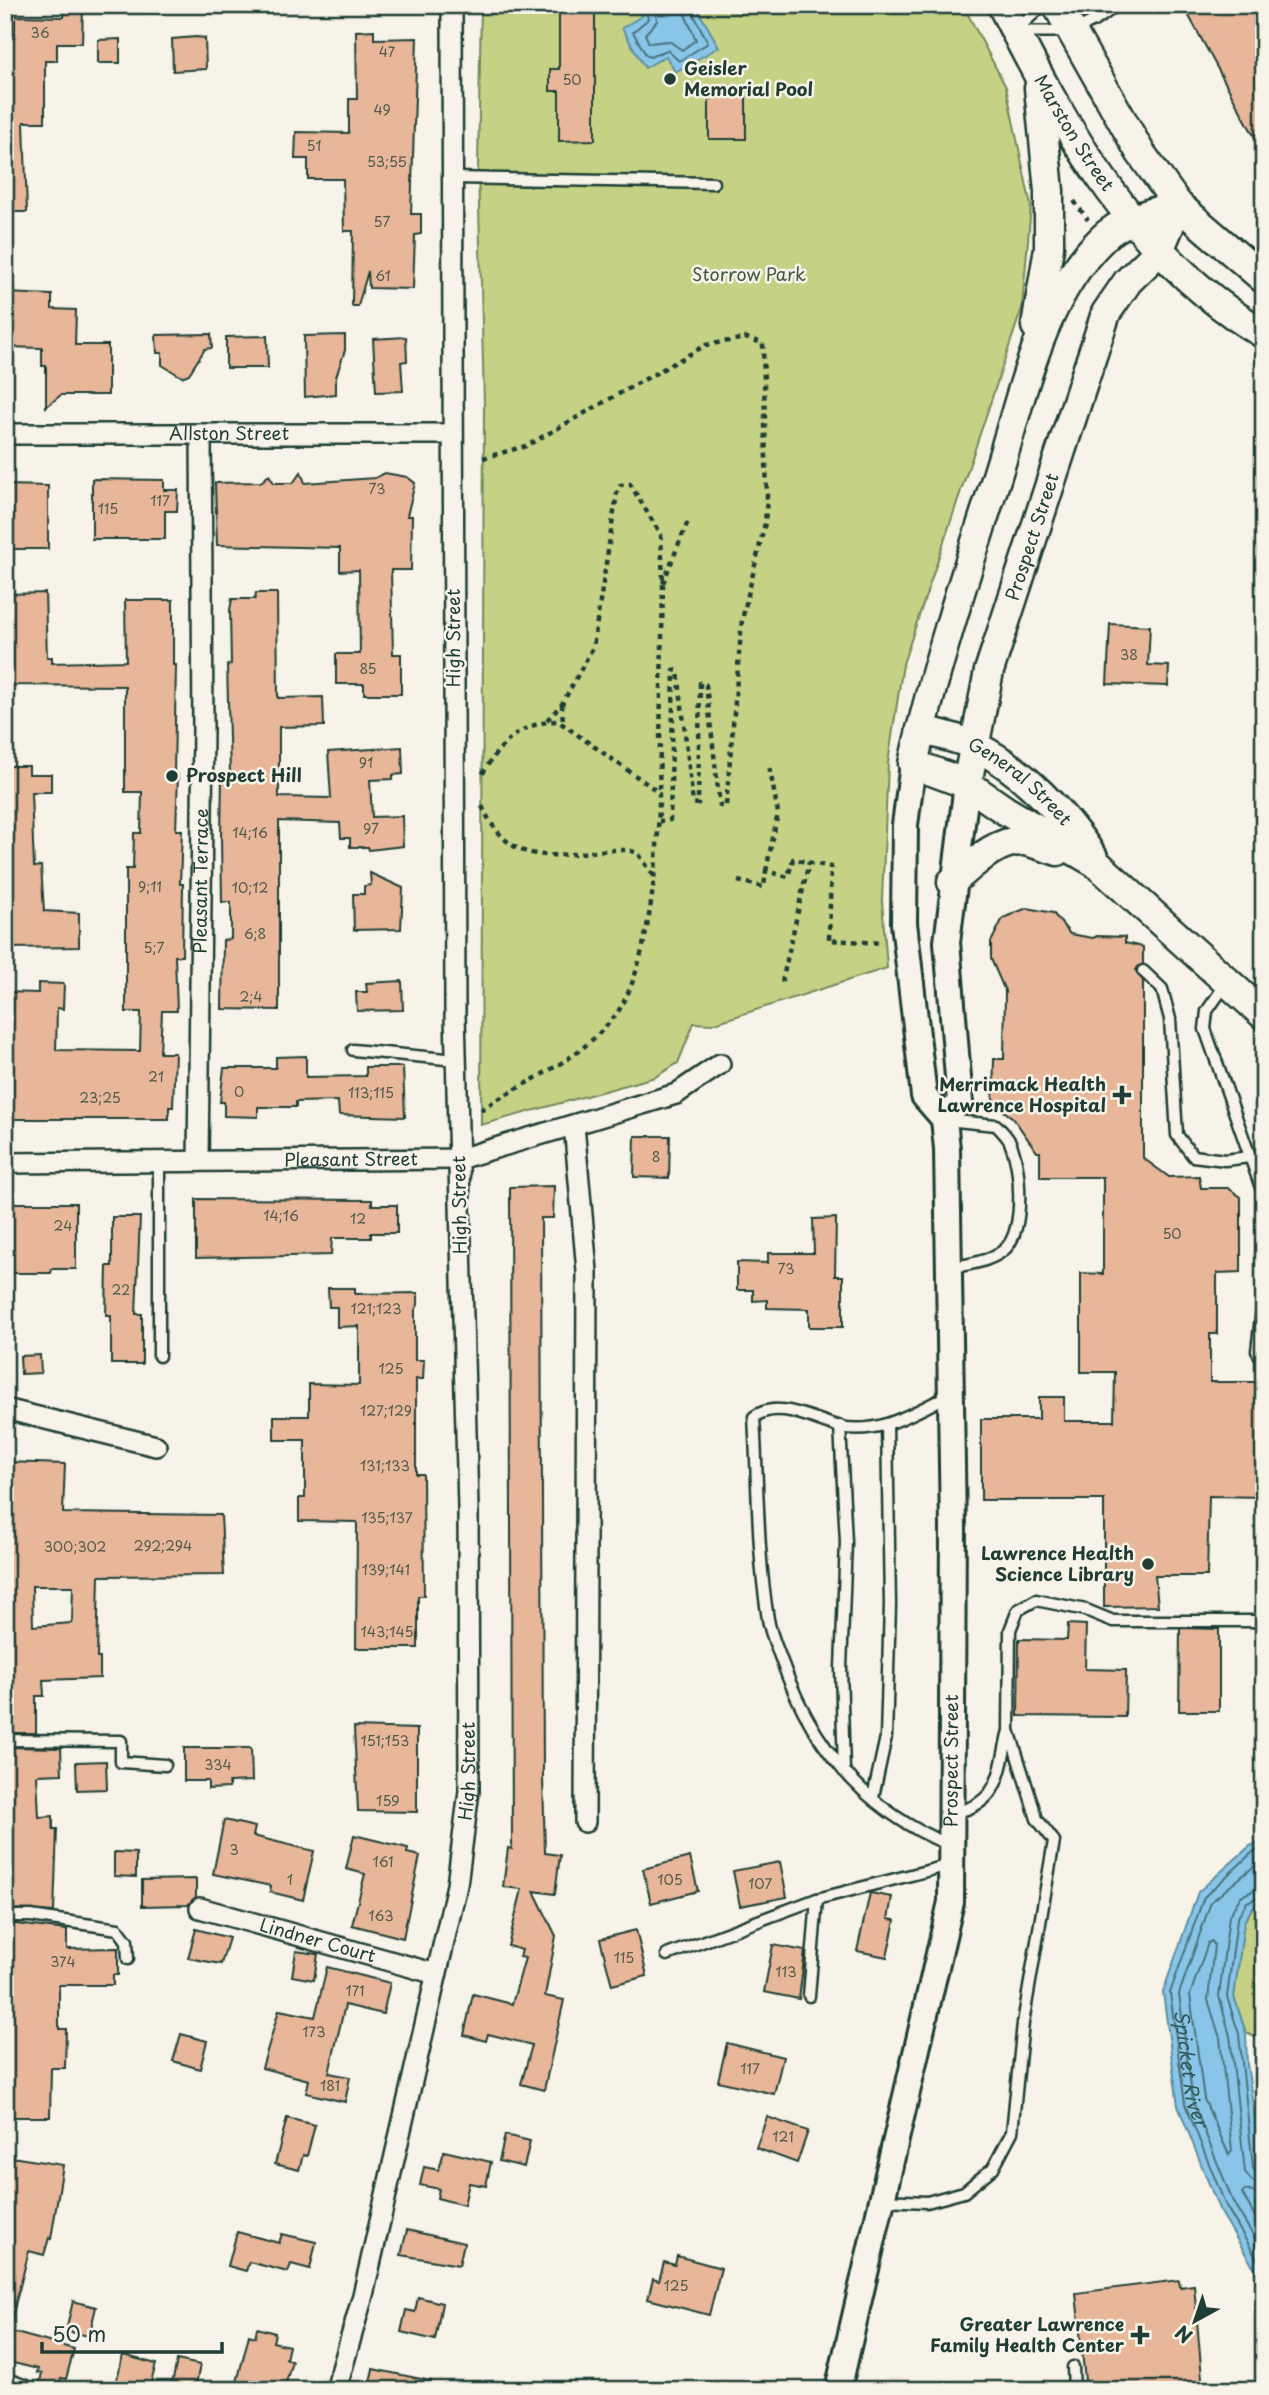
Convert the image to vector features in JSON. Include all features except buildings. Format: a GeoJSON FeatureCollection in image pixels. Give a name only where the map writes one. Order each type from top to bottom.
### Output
{"type":"FeatureCollection","features":[{"type":"Feature","properties":{"kind":"main road","name":"Marston Street"},"geometry":{"type":"LineString","coordinates":[[1002,5],[1037,75],[1079,147],[1132,219],[1159,251],[1192,280],[1264,334]]}},
{"type":"Feature","properties":{"kind":"main road"},"geometry":{"type":"LineString","coordinates":[[1057,5],[1140,152],[1178,205],[1264,279]]}},
{"type":"Feature","properties":{"kind":"main road"},"geometry":{"type":"LineString","coordinates":[[1030,365],[1049,248],[1049,191],[1037,75]]}},
{"type":"Feature","properties":{"kind":"main road"},"geometry":{"type":"LineString","coordinates":[[913,764],[952,615],[1030,365],[1066,286],[1102,238],[1132,219],[1178,205]]}},
{"type":"Feature","properties":{"kind":"main road","name":"Prospect Street"},"geometry":{"type":"LineString","coordinates":[[967,784],[989,671],[1106,313],[1128,281],[1159,251],[1178,205]]}},
{"type":"Feature","properties":{"kind":"main road","name":"General Street"},"geometry":{"type":"LineString","coordinates":[[921,729],[975,746],[1009,765],[1072,827],[1096,863]]}},
{"type":"Feature","properties":{"kind":"main road","name":"General Street"},"geometry":{"type":"LineString","coordinates":[[913,764],[967,784],[1006,811],[1096,863],[1264,1015]]}},
{"type":"Feature","properties":{"kind":"main road"},"geometry":{"type":"LineString","coordinates":[[952,882],[992,850],[1024,841],[1096,863]]}},
{"type":"Feature","properties":{"kind":"street","name":"High Street"},"geometry":{"type":"LineString","coordinates":[[336,2390],[363,2295],[436,1974],[463,1852],[469,1790],[468,1508],[456,1060],[452,5]]}},
{"type":"Feature","properties":{"kind":"street","name":"Allston Street"},"geometry":{"type":"LineString","coordinates":[[5,434],[453,434]]}},
{"type":"Feature","properties":{"kind":"street","name":"Pleasant Terrace"},"geometry":{"type":"LineString","coordinates":[[198,1161],[203,729],[201,434]]}},
{"type":"Feature","properties":{"kind":"street"},"geometry":{"type":"LineString","coordinates":[[913,764],[905,825],[904,923],[924,1096],[944,1119]]}},
{"type":"Feature","properties":{"kind":"street","name":"Prospect Street"},"geometry":{"type":"LineString","coordinates":[[838,2390],[951,1902],[953,1528],[944,1119],[960,1102],[947,942],[952,882],[967,784]]}},
{"type":"Feature","properties":{"kind":"street","name":"Pleasant Street"},"geometry":{"type":"LineString","coordinates":[[5,1163],[459,1159],[676,1094],[720,1064]]}},
{"type":"Feature","properties":{"kind":"street"},"geometry":{"type":"LineString","coordinates":[[573,1125],[587,1271],[584,1822]]}},
{"type":"Feature","properties":{"kind":"street"},"geometry":{"type":"LineString","coordinates":[[5,1409],[156,1446]]}},
{"type":"Feature","properties":{"kind":"street","name":"Lindner Court"},"geometry":{"type":"LineString","coordinates":[[200,1909],[436,1974]]}},
{"type":"Feature","properties":{"kind":"street"},"geometry":{"type":"LineString","coordinates":[[5,2384],[24,2390]]}},
{"type":"Feature","properties":{"kind":"lane"},"geometry":{"type":"LineString","coordinates":[[1015,31],[1043,5]]}},
{"type":"Feature","properties":{"kind":"lane"},"geometry":{"type":"LineString","coordinates":[[1015,31],[1071,32],[1102,17],[1116,5]]}},
{"type":"Feature","properties":{"kind":"lane"},"geometry":{"type":"LineString","coordinates":[[453,178],[713,183]]}},
{"type":"Feature","properties":{"kind":"lane"},"geometry":{"type":"LineString","coordinates":[[1143,971],[1162,989],[1170,1019],[1177,1135],[1193,1156],[1225,1160],[1250,1157]]}},
{"type":"Feature","properties":{"kind":"lane"},"geometry":{"type":"LineString","coordinates":[[1228,982],[1207,1011],[1205,1029],[1264,1196]]}},
{"type":"Feature","properties":{"kind":"lane"},"geometry":{"type":"LineString","coordinates":[[353,1050],[456,1060]]}},
{"type":"Feature","properties":{"kind":"lane"},"geometry":{"type":"LineString","coordinates":[[944,1119],[996,1125],[1010,1142],[1019,1183],[1017,1232],[1004,1250],[985,1261],[949,1269]]}},
{"type":"Feature","properties":{"kind":"lane"},"geometry":{"type":"LineString","coordinates":[[159,1161],[159,1356]]}},
{"type":"Feature","properties":{"kind":"lane"},"geometry":{"type":"LineString","coordinates":[[1264,1292],[1257,1352],[1264,1362]]}},
{"type":"Feature","properties":{"kind":"lane"},"geometry":{"type":"LineString","coordinates":[[951,1395],[874,1429],[840,1426],[778,1408],[763,1410],[754,1417],[768,1620],[804,1717],[844,1771],[873,1797],[951,1855]]}},
{"type":"Feature","properties":{"kind":"lane"},"geometry":{"type":"LineString","coordinates":[[873,1797],[886,1737],[890,1605],[887,1424]]}},
{"type":"Feature","properties":{"kind":"lane"},"geometry":{"type":"LineString","coordinates":[[840,1426],[846,1542],[841,1668],[844,1771]]}},
{"type":"Feature","properties":{"kind":"lane"},"geometry":{"type":"LineString","coordinates":[[950,1814],[973,1809],[988,1798],[998,1780],[1009,1730],[1010,1630],[1018,1610],[1036,1600],[1086,1610],[1113,1621],[1264,1623]]}},
{"type":"Feature","properties":{"kind":"lane"},"geometry":{"type":"LineString","coordinates":[[883,2200],[927,2202],[964,2192],[993,2168],[1012,2132],[1023,2023],[1054,1841],[1037,1819],[1009,1730]]}},
{"type":"Feature","properties":{"kind":"lane"},"geometry":{"type":"LineString","coordinates":[[5,1741],[121,1741],[121,1762],[165,1765]]}},
{"type":"Feature","properties":{"kind":"lane"},"geometry":{"type":"LineString","coordinates":[[667,1955],[817,1899],[951,1855]]}},
{"type":"Feature","properties":{"kind":"lane"},"geometry":{"type":"LineString","coordinates":[[809,1996],[817,1899]]}},
{"type":"Feature","properties":{"kind":"lane"},"geometry":{"type":"LineString","coordinates":[[5,1916],[31,1916],[118,1929],[127,1941],[128,1959]]}},
{"type":"Feature","properties":{"kind":"lane"},"geometry":{"type":"LineString","coordinates":[[1073,2367],[1074,2390]]}},
{"type":"Feature","properties":{"kind":"path"},"geometry":{"type":"LineString","coordinates":[[1067,193],[1093,226]]}},
{"type":"Feature","properties":{"kind":"path"},"geometry":{"type":"LineString","coordinates":[[483,458],[526,446],[706,345],[746,338],[763,343],[765,523],[742,620],[726,806],[720,806],[706,685],[700,683],[698,804],[693,803],[678,671],[674,670],[670,820],[659,821]]}},
{"type":"Feature","properties":{"kind":"path"},"geometry":{"type":"LineString","coordinates":[[481,1110],[586,1046],[622,1006],[633,979],[655,877],[659,821],[663,584],[661,535],[630,484],[620,485],[613,512],[593,647],[562,704],[546,722]]}},
{"type":"Feature","properties":{"kind":"path"},"geometry":{"type":"LineString","coordinates":[[663,584],[688,521]]}},
{"type":"Feature","properties":{"kind":"path"},"geometry":{"type":"LineString","coordinates":[[562,704],[563,726]]}},
{"type":"Feature","properties":{"kind":"path"},"geometry":{"type":"LineString","coordinates":[[482,775],[492,755],[508,740],[533,725],[558,721],[659,794]]}},
{"type":"Feature","properties":{"kind":"path"},"geometry":{"type":"LineString","coordinates":[[738,881],[764,887],[778,813],[769,765]]}},
{"type":"Feature","properties":{"kind":"path"},"geometry":{"type":"LineString","coordinates":[[482,806],[490,823],[503,836],[539,857],[628,850],[638,853],[655,877]]}},
{"type":"Feature","properties":{"kind":"path"},"geometry":{"type":"LineString","coordinates":[[766,871],[788,877],[793,859],[831,867],[829,940],[883,943]]}},
{"type":"Feature","properties":{"kind":"path"},"geometry":{"type":"LineString","coordinates":[[782,982],[809,862]]}},
{"type":"Feature","properties":{"kind":"path"},"geometry":{"type":"LineString","coordinates":[[1264,1952],[1259,1960],[1264,1983]]}},
{"type":"Feature","properties":{"kind":"green space","name":"Storrow Park"},"geometry":{"type":"Polygon","coordinates":[[[481,5],[963,5],[1006,87],[1031,206],[1022,308],[903,664],[888,763],[882,900],[887,968],[712,1024],[694,1023],[678,1063],[655,1077],[481,1125],[484,402],[478,167],[481,5]]]}},
{"type":"Feature","properties":{"kind":"green space"},"geometry":{"type":"Polygon","coordinates":[[[1264,1900],[1264,2041],[1246,2033],[1234,1997],[1244,1922],[1252,1908],[1264,1900]]]}},
{"type":"Feature","properties":{"kind":"water"},"geometry":{"type":"Polygon","coordinates":[[[637,5],[695,5],[719,47],[675,72],[666,56],[645,68],[622,28],[642,16],[637,5]]]}},
{"type":"Feature","properties":{"kind":"water","name":"Spicket River"},"geometry":{"type":"Polygon","coordinates":[[[1264,1841],[1264,1901],[1252,1908],[1244,1922],[1234,1997],[1246,2033],[1247,2064],[1264,2181],[1264,2285],[1219,2209],[1178,2106],[1163,1992],[1198,1892],[1250,1846],[1264,1841]]]}},
{"type":"Feature","properties":{"kind":"place","name":"Geisler Memorial Pool"},"geometry":{"type":"Point","coordinates":[670,79]}},
{"type":"Feature","properties":{"kind":"place","name":"Prospect Hill"},"geometry":{"type":"Point","coordinates":[172,776]}},
{"type":"Feature","properties":{"kind":"place","name":"Merrimack Health Lawrence Hospital"},"geometry":{"type":"Point","coordinates":[1122,1095]}},
{"type":"Feature","properties":{"kind":"place","name":"Lawrence Health Science Library"},"geometry":{"type":"Point","coordinates":[1148,1564]}},
{"type":"Feature","properties":{"kind":"place","name":"Greater Lawrence Family Health Center"},"geometry":{"type":"Point","coordinates":[1140,2335]}}]}
